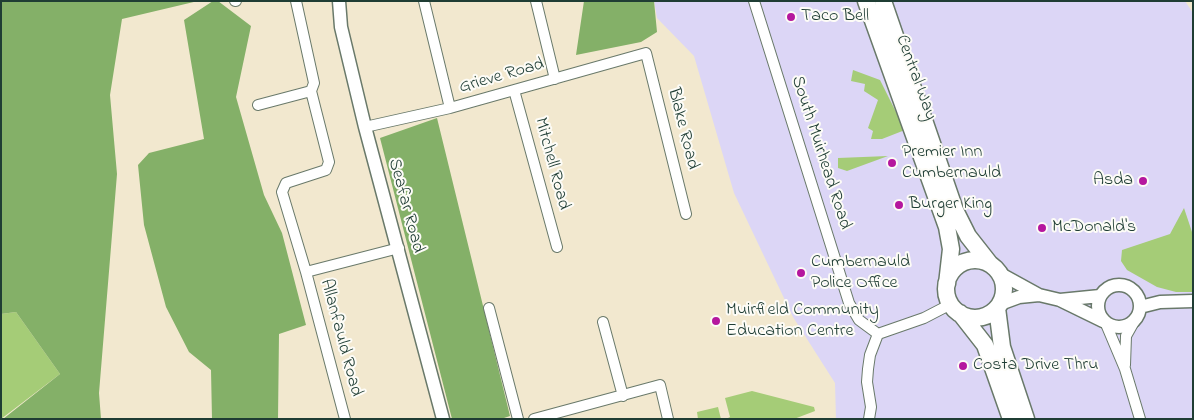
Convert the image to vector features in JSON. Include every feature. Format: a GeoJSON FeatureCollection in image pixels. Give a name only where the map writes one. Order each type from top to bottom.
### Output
{"type":"FeatureCollection","features":[{"type":"Feature","properties":{"kind":"main road"},"geometry":{"type":"LineString","coordinates":[[860,1],[885,30]]}},
{"type":"Feature","properties":{"kind":"main road","name":"Central Way"},"geometry":{"type":"LineString","coordinates":[[866,1],[885,30],[955,210],[968,236],[995,269]]}},
{"type":"Feature","properties":{"kind":"main road","name":"Central Way"},"geometry":{"type":"LineString","coordinates":[[883,1],[885,30],[947,227],[952,249],[947,284]]}},
{"type":"Feature","properties":{"kind":"main road"},"geometry":{"type":"LineString","coordinates":[[885,30],[888,1]]}},
{"type":"Feature","properties":{"kind":"main road"},"geometry":{"type":"LineString","coordinates":[[956,309],[976,318],[987,315],[998,306],[1004,292],[995,269],[976,260],[961,264],[953,270],[947,284],[947,292],[956,309],[985,345],[1011,419]]}},
{"type":"Feature","properties":{"kind":"main road"},"geometry":{"type":"LineString","coordinates":[[998,306],[1002,347],[1026,419]]}},
{"type":"Feature","properties":{"kind":"street"},"geometry":{"type":"LineString","coordinates":[[296,1],[314,84],[310,91],[329,162],[326,170],[286,183],[282,192],[306,272]]}},
{"type":"Feature","properties":{"kind":"street","name":"Seafar Road"},"geometry":{"type":"LineString","coordinates":[[339,1],[341,28],[365,127],[399,248],[443,419]]}},
{"type":"Feature","properties":{"kind":"street"},"geometry":{"type":"LineString","coordinates":[[424,1],[450,108]]}},
{"type":"Feature","properties":{"kind":"street"},"geometry":{"type":"LineString","coordinates":[[536,1],[555,79]]}},
{"type":"Feature","properties":{"kind":"street","name":"South Muirhead Road"},"geometry":{"type":"LineString","coordinates":[[754,1],[849,303],[859,320],[878,334]]}},
{"type":"Feature","properties":{"kind":"street","name":"Grieve Road"},"geometry":{"type":"LineString","coordinates":[[365,127],[450,108],[646,53]]}},
{"type":"Feature","properties":{"kind":"street","name":"Blake Road"},"geometry":{"type":"LineString","coordinates":[[646,53],[686,214]]}},
{"type":"Feature","properties":{"kind":"street","name":"Mitchell Road"},"geometry":{"type":"LineString","coordinates":[[514,90],[557,247]]}},
{"type":"Feature","properties":{"kind":"street"},"geometry":{"type":"LineString","coordinates":[[258,105],[310,91]]}},
{"type":"Feature","properties":{"kind":"street","name":"Allanfauld Road"},"geometry":{"type":"LineString","coordinates":[[345,419],[306,272],[399,248]]}},
{"type":"Feature","properties":{"kind":"street"},"geometry":{"type":"LineString","coordinates":[[995,269],[1039,295],[1060,300],[1118,328],[1131,324],[1135,320]]}},
{"type":"Feature","properties":{"kind":"street"},"geometry":{"type":"LineString","coordinates":[[1125,368],[1126,336],[1140,307],[1137,295],[1127,287],[1114,286],[1108,288],[1100,296],[1097,306],[1125,368],[1140,419]]}},
{"type":"Feature","properties":{"kind":"street"},"geometry":{"type":"LineString","coordinates":[[998,306],[1019,297],[1039,295]]}},
{"type":"Feature","properties":{"kind":"street"},"geometry":{"type":"LineString","coordinates":[[1060,300],[1100,296]]}},
{"type":"Feature","properties":{"kind":"street"},"geometry":{"type":"LineString","coordinates":[[1140,307],[1160,302],[1193,301]]}},
{"type":"Feature","properties":{"kind":"street"},"geometry":{"type":"LineString","coordinates":[[489,308],[518,419]]}},
{"type":"Feature","properties":{"kind":"street"},"geometry":{"type":"LineString","coordinates":[[869,419],[871,407],[867,382],[870,355],[878,334],[956,309]]}},
{"type":"Feature","properties":{"kind":"street"},"geometry":{"type":"LineString","coordinates":[[603,322],[622,396]]}},
{"type":"Feature","properties":{"kind":"street"},"geometry":{"type":"LineString","coordinates":[[534,419],[660,385],[668,419]]}},
{"type":"Feature","properties":{"kind":"shaded area"},"geometry":{"type":"Polygon","coordinates":[[[654,1],[1185,1],[1193,13],[1193,419],[836,419],[835,383],[793,317],[734,193],[694,56],[657,18],[654,1]]]}},
{"type":"Feature","properties":{"kind":"green space"},"geometry":{"type":"Polygon","coordinates":[[[1,1],[198,1],[122,19],[110,95],[117,174],[99,393],[101,419],[3,419],[60,374],[16,312],[1,314],[1,1]]]}},
{"type":"Feature","properties":{"kind":"green space"},"geometry":{"type":"Polygon","coordinates":[[[213,1],[218,1],[251,26],[236,97],[264,195],[282,233],[306,325],[279,334],[278,419],[212,419],[211,370],[189,352],[166,307],[144,225],[138,165],[149,153],[204,139],[184,20],[213,1]]]}},
{"type":"Feature","properties":{"kind":"green space"},"geometry":{"type":"Polygon","coordinates":[[[584,1],[654,1],[657,32],[641,42],[576,55],[584,1]]]}},
{"type":"Feature","properties":{"kind":"green space"},"geometry":{"type":"Polygon","coordinates":[[[853,70],[880,80],[905,130],[882,139],[871,139],[873,131],[868,128],[878,100],[864,91],[865,84],[851,81],[853,70]]]}},
{"type":"Feature","properties":{"kind":"green space"},"geometry":{"type":"Polygon","coordinates":[[[437,118],[510,416],[501,419],[452,419],[380,138],[437,118]]]}},
{"type":"Feature","properties":{"kind":"green space"},"geometry":{"type":"Polygon","coordinates":[[[888,156],[847,171],[838,168],[838,158],[888,156]]]}},
{"type":"Feature","properties":{"kind":"green space"},"geometry":{"type":"Polygon","coordinates":[[[1184,208],[1193,235],[1193,292],[1176,292],[1157,287],[1127,270],[1121,261],[1122,250],[1170,234],[1184,208]]]}},
{"type":"Feature","properties":{"kind":"green space"},"geometry":{"type":"Polygon","coordinates":[[[16,312],[60,374],[1,419],[1,314],[16,312]]]}},
{"type":"Feature","properties":{"kind":"green space"},"geometry":{"type":"Polygon","coordinates":[[[752,391],[814,407],[815,411],[794,419],[726,419],[730,417],[725,398],[752,391]]]}},
{"type":"Feature","properties":{"kind":"green space"},"geometry":{"type":"Polygon","coordinates":[[[718,407],[721,419],[698,419],[697,412],[718,407]]]}},
{"type":"Feature","properties":{"kind":"place","name":"Taco Bell"},"geometry":{"type":"Point","coordinates":[791,17]}},
{"type":"Feature","properties":{"kind":"place","name":"Premier Inn Cumbernauld"},"geometry":{"type":"Point","coordinates":[892,163]}},
{"type":"Feature","properties":{"kind":"place","name":"Asda"},"geometry":{"type":"Point","coordinates":[1143,181]}},
{"type":"Feature","properties":{"kind":"place","name":"Burger King"},"geometry":{"type":"Point","coordinates":[899,205]}},
{"type":"Feature","properties":{"kind":"place","name":"McDonald's"},"geometry":{"type":"Point","coordinates":[1042,228]}},
{"type":"Feature","properties":{"kind":"place","name":"Cumbernauld Police Office"},"geometry":{"type":"Point","coordinates":[801,273]}},
{"type":"Feature","properties":{"kind":"place","name":"Muirfield Community Education Centre"},"geometry":{"type":"Point","coordinates":[716,321]}},
{"type":"Feature","properties":{"kind":"place","name":"Costa Drive Thru"},"geometry":{"type":"Point","coordinates":[963,366]}}]}
